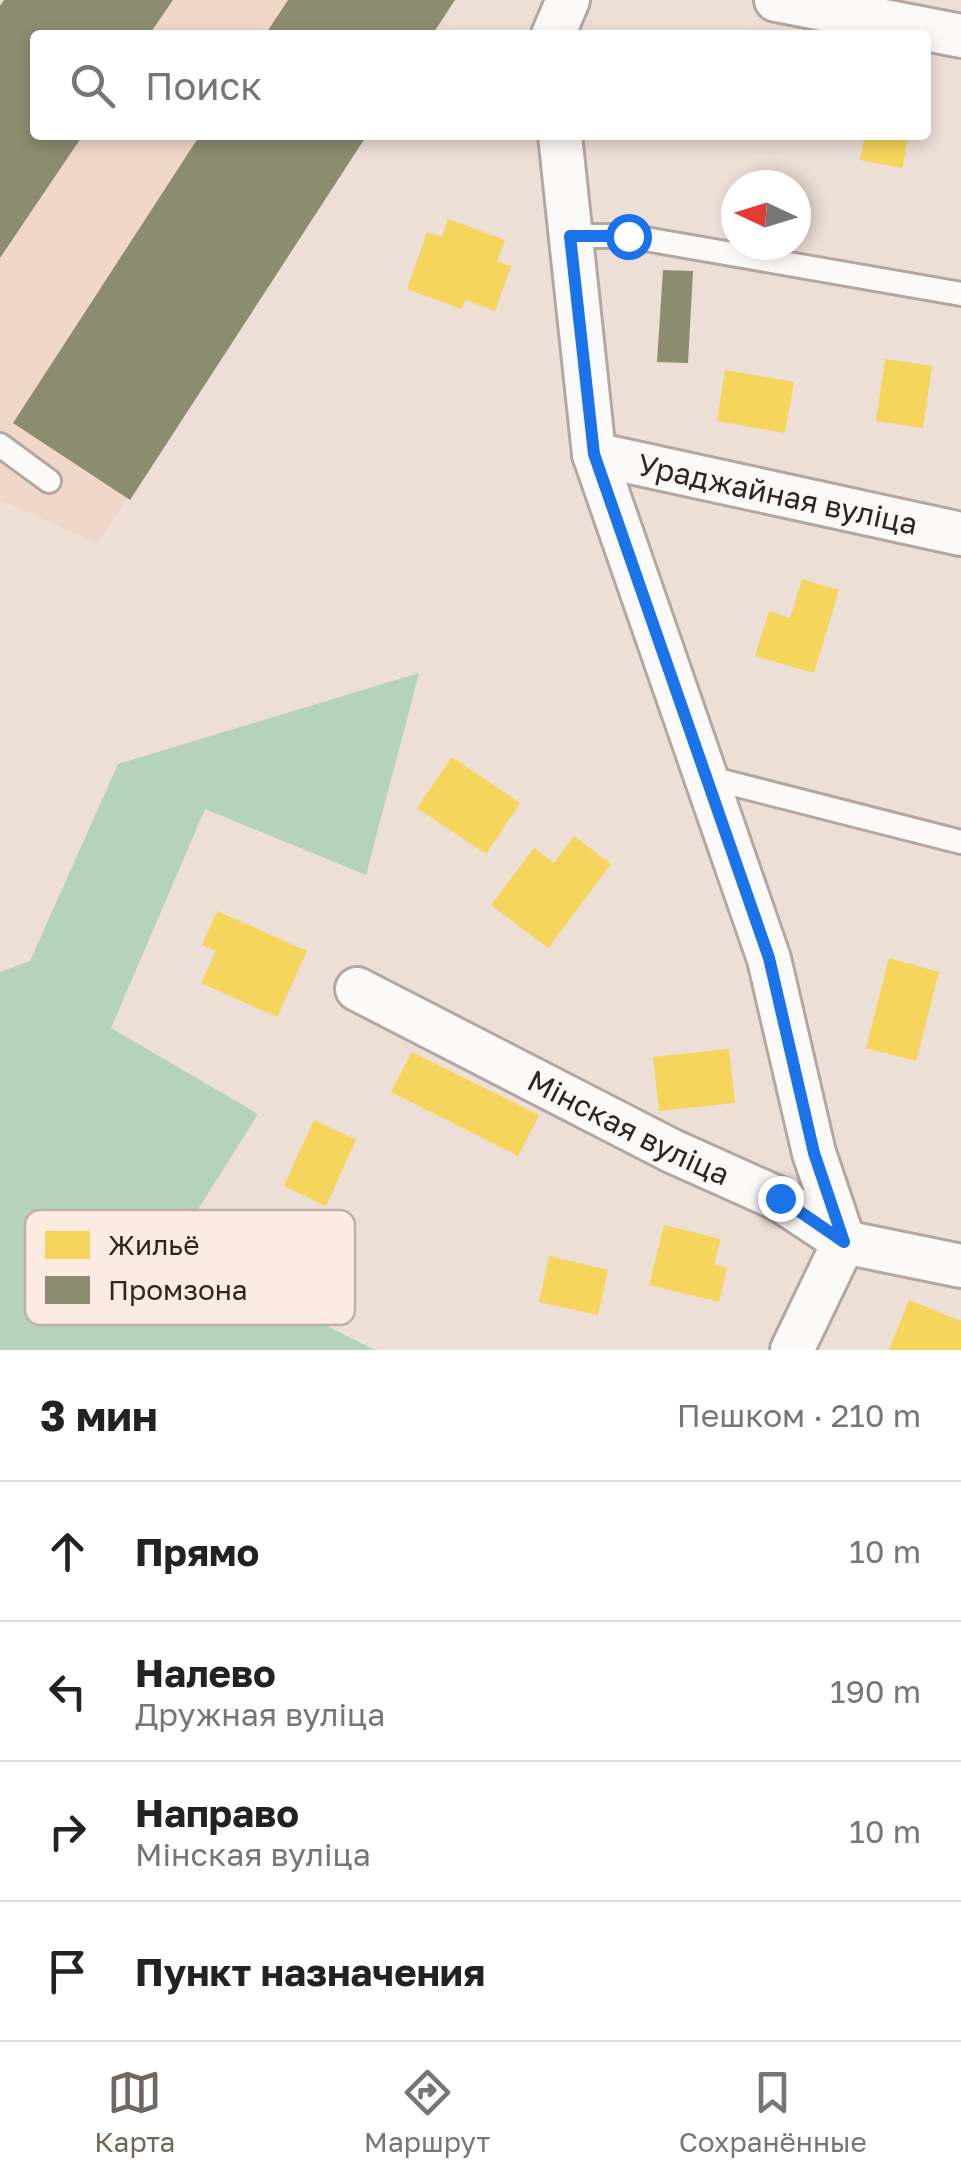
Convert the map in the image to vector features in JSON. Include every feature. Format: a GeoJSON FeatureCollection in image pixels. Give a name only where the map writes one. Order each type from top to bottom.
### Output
{"type":"FeatureCollection","features":[{"type":"Feature","properties":{"kind":"street"},"geometry":{"type":"LineString","coordinates":[[555,30],[568,0]]}},
{"type":"Feature","properties":{"kind":"street"},"geometry":{"type":"LineString","coordinates":[[776,0],[930,30]]}},
{"type":"Feature","properties":{"kind":"street"},"geometry":{"type":"LineString","coordinates":[[931,30],[961,36]]}},
{"type":"Feature","properties":{"kind":"street"},"geometry":{"type":"LineString","coordinates":[[560,140],[594,454],[769,958],[814,1153],[844,1242],[792,1350]]}},
{"type":"Feature","properties":{"kind":"street","name":"Ураджайная вуліца"},"geometry":{"type":"LineString","coordinates":[[594,454],[961,534]]}},
{"type":"Feature","properties":{"kind":"street","name":"Мінская вуліца"},"geometry":{"type":"LineString","coordinates":[[357,989],[672,1151],[780,1198],[844,1242],[961,1266]]}},
{"type":"Feature","properties":{"kind":"lane"},"geometry":{"type":"LineString","coordinates":[[570,236],[628,236],[961,294]]}},
{"type":"Feature","properties":{"kind":"lane"},"geometry":{"type":"LineString","coordinates":[[0,446],[48,481]]}},
{"type":"Feature","properties":{"kind":"lane"},"geometry":{"type":"LineString","coordinates":[[706,777],[961,842]]}},
{"type":"Feature","properties":{"kind":"shaded area"},"geometry":{"type":"Polygon","coordinates":[[[0,0],[455,0],[435,30],[30,30],[30,140],[364,140],[98,543],[0,500],[0,0]]]}},
{"type":"Feature","properties":{"kind":"green space"},"geometry":{"type":"Polygon","coordinates":[[[419,673],[366,875],[205,809],[111,1028],[258,1114],[198,1210],[25,1210],[25,1325],[325,1325],[375,1350],[0,1350],[0,972],[30,961],[118,764],[419,673]]]}},
{"type":"Feature","properties":{"kind":"building: Жильё"},"geometry":{"type":"Polygon","coordinates":[[[864,140],[908,140],[902,168],[860,160],[864,140]]]}},
{"type":"Feature","properties":{"kind":"building: Жильё"},"geometry":{"type":"Polygon","coordinates":[[[448,219],[505,240],[497,261],[511,266],[495,311],[465,300],[462,309],[407,289],[427,232],[442,237],[448,219]]]}},
{"type":"Feature","properties":{"kind":"building: Жильё"},"geometry":{"type":"Polygon","coordinates":[[[885,359],[932,366],[923,428],[876,421],[885,359]]]}},
{"type":"Feature","properties":{"kind":"building: Жильё"},"geometry":{"type":"Polygon","coordinates":[[[725,370],[794,382],[785,433],[717,421],[725,370]]]}},
{"type":"Feature","properties":{"kind":"building: Жильё"},"geometry":{"type":"Polygon","coordinates":[[[802,579],[839,590],[814,673],[755,656],[769,611],[790,618],[802,579]]]}},
{"type":"Feature","properties":{"kind":"building: Жильё"},"geometry":{"type":"Polygon","coordinates":[[[452,757],[520,803],[486,854],[417,808],[452,757]]]}},
{"type":"Feature","properties":{"kind":"building: Жильё"},"geometry":{"type":"Polygon","coordinates":[[[574,836],[611,864],[548,948],[491,905],[534,848],[554,863],[574,836]]]}},
{"type":"Feature","properties":{"kind":"building: Жильё"},"geometry":{"type":"Polygon","coordinates":[[[217,911],[307,951],[277,1017],[201,983],[216,951],[202,945],[217,911]]]}},
{"type":"Feature","properties":{"kind":"building: Жильё"},"geometry":{"type":"Polygon","coordinates":[[[889,958],[939,972],[916,1061],[866,1048],[889,958]]]}},
{"type":"Feature","properties":{"kind":"building: Жильё"},"geometry":{"type":"Polygon","coordinates":[[[729,1049],[735,1103],[659,1111],[653,1057],[729,1049]]]}},
{"type":"Feature","properties":{"kind":"building: Жильё"},"geometry":{"type":"Polygon","coordinates":[[[412,1052],[539,1115],[518,1156],[391,1092],[412,1052]]]}},
{"type":"Feature","properties":{"kind":"building: Жильё"},"geometry":{"type":"Polygon","coordinates":[[[314,1120],[356,1140],[326,1206],[284,1186],[314,1120]]]}},
{"type":"Feature","properties":{"kind":"building: Жильё"},"geometry":{"type":"Polygon","coordinates":[[[664,1225],[721,1239],[714,1264],[727,1268],[719,1302],[649,1285],[664,1225]]]}},
{"type":"Feature","properties":{"kind":"building: Жильё"},"geometry":{"type":"Polygon","coordinates":[[[549,1256],[608,1270],[598,1315],[539,1302],[549,1256]]]}},
{"type":"Feature","properties":{"kind":"building: Жильё"},"geometry":{"type":"Polygon","coordinates":[[[909,1300],[961,1321],[961,1350],[889,1350],[909,1300]]]}},
{"type":"Feature","properties":{"kind":"building: Промзона"},"geometry":{"type":"Polygon","coordinates":[[[4,0],[173,0],[152,30],[30,30],[30,140],[80,140],[0,258],[0,6],[4,0]]]}},
{"type":"Feature","properties":{"kind":"building: Промзона"},"geometry":{"type":"Polygon","coordinates":[[[288,0],[455,0],[435,30],[268,30],[288,0]]]}},
{"type":"Feature","properties":{"kind":"building: Промзона"},"geometry":{"type":"Polygon","coordinates":[[[197,140],[364,140],[130,500],[13,423],[197,140]]]}},
{"type":"Feature","properties":{"kind":"building: Промзона"},"geometry":{"type":"Polygon","coordinates":[[[663,270],[693,271],[688,363],[657,362],[663,270]]]}},
{"type":"Feature","properties":{"kind":"route"},"geometry":{"type":"LineString","coordinates":[[628,236],[570,236],[594,454],[769,958],[814,1153],[844,1242],[780,1198]]}}]}
